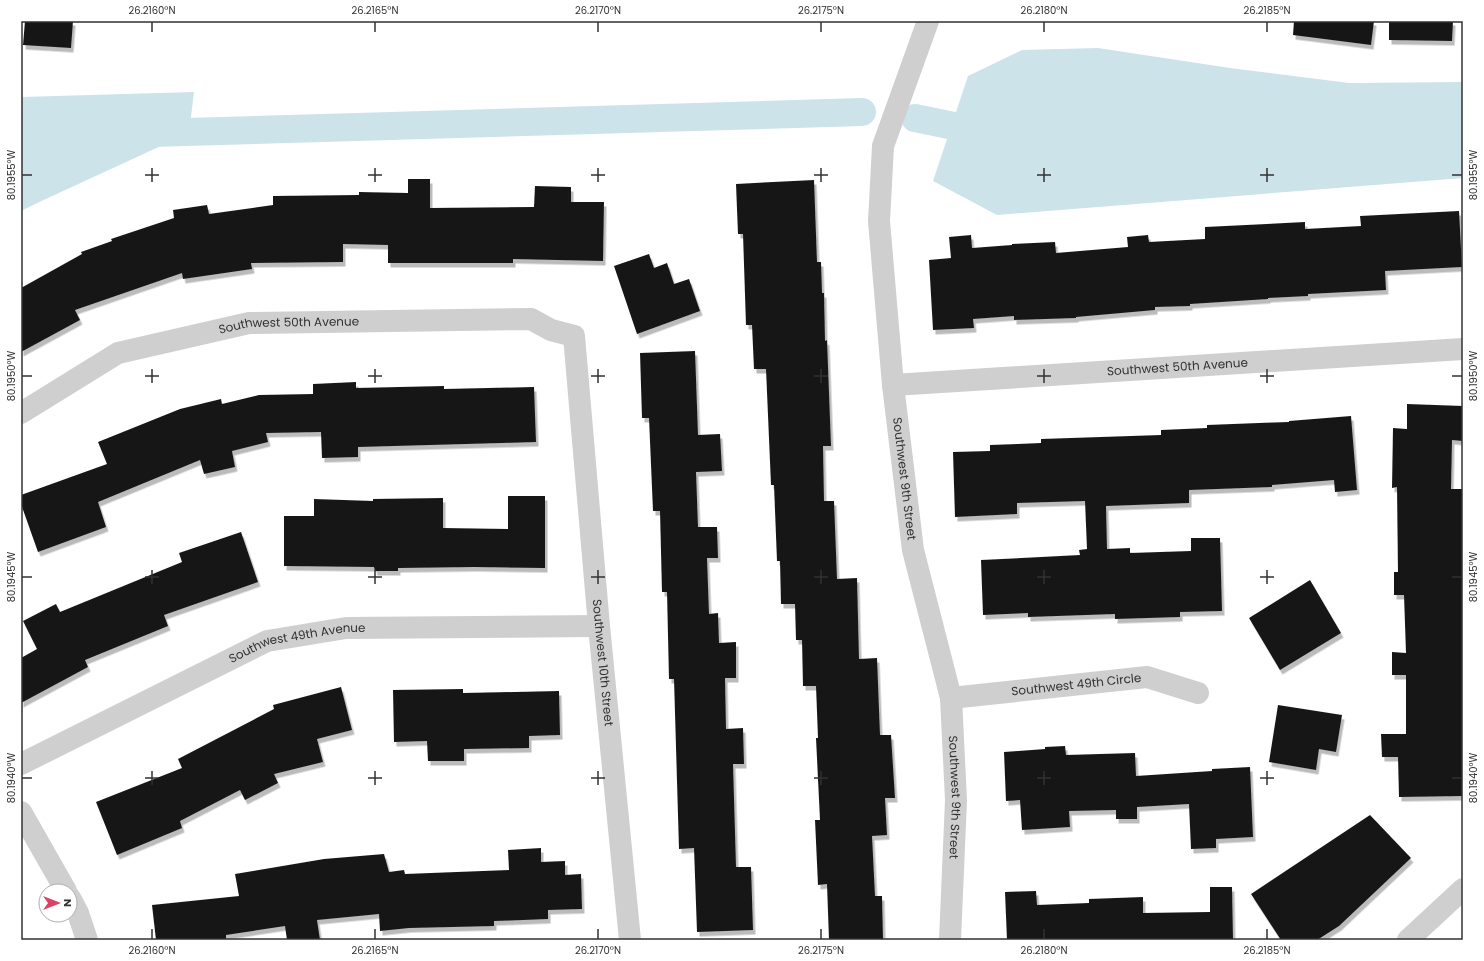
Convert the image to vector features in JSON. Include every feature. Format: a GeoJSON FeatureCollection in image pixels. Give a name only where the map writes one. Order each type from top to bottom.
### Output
{"type":"FeatureCollection","features":[{"type":"Feature","properties":{"kind":"street","name":"Southwest 9th Street"},"geometry":{"type":"LineString","coordinates":[[928,21],[883,146],[879,220],[893,385],[913,550],[951,698],[956,800],[950,940]]}},
{"type":"Feature","properties":{"kind":"street","name":"Southwest 50th Avenue"},"geometry":{"type":"LineString","coordinates":[[21,413],[118,352],[249,323],[531,319],[551,330],[574,336]]}},
{"type":"Feature","properties":{"kind":"street","name":"Southwest 10th Street"},"geometry":{"type":"LineString","coordinates":[[574,336],[599,626],[630,940]]}},
{"type":"Feature","properties":{"kind":"street","name":"Southwest 50th Avenue"},"geometry":{"type":"LineString","coordinates":[[893,385],[1463,349]]}},
{"type":"Feature","properties":{"kind":"street","name":"Southwest 49th Avenue"},"geometry":{"type":"LineString","coordinates":[[21,764],[267,641],[346,628],[599,626]]}},
{"type":"Feature","properties":{"kind":"street","name":"Southwest 49th Circle"},"geometry":{"type":"LineString","coordinates":[[951,698],[1147,677],[1198,693]]}},
{"type":"Feature","properties":{"kind":"street"},"geometry":{"type":"LineString","coordinates":[[21,812],[61,883]]}},
{"type":"Feature","properties":{"kind":"street"},"geometry":{"type":"LineString","coordinates":[[1408,940],[1463,889]]}},
{"type":"Feature","properties":{"kind":"street"},"geometry":{"type":"LineString","coordinates":[[78,913],[86,940]]}},
{"type":"Feature","properties":{"kind":"water"},"geometry":{"type":"Polygon","coordinates":[[[1098,48],[1230,68],[1349,83],[1463,82],[1463,178],[997,215],[933,181],[968,76],[1022,50],[1098,48]]]}},
{"type":"Feature","properties":{"kind":"water"},"geometry":{"type":"Polygon","coordinates":[[[194,92],[189,133],[21,211],[21,97],[194,92]]]}},
{"type":"Feature","properties":{"kind":"building"},"geometry":{"type":"Polygon","coordinates":[[[25,21],[73,21],[71,48],[23,45],[25,21]]]}},
{"type":"Feature","properties":{"kind":"building"},"geometry":{"type":"Polygon","coordinates":[[[1294,21],[1374,21],[1371,45],[1293,35],[1294,21]]]}},
{"type":"Feature","properties":{"kind":"building"},"geometry":{"type":"Polygon","coordinates":[[[1389,21],[1453,21],[1452,41],[1389,40],[1389,21]]]}},
{"type":"Feature","properties":{"kind":"building"},"geometry":{"type":"Polygon","coordinates":[[[408,179],[430,179],[430,208],[534,207],[535,186],[571,187],[571,202],[604,202],[603,261],[513,259],[513,263],[388,263],[388,245],[343,244],[343,262],[251,263],[252,269],[183,279],[182,273],[75,310],[80,320],[21,352],[21,288],[82,254],[81,252],[112,241],[111,239],[174,218],[173,210],[207,205],[209,214],[273,205],[273,196],[359,195],[359,192],[408,193],[408,179]]]}},
{"type":"Feature","properties":{"kind":"building"},"geometry":{"type":"Polygon","coordinates":[[[814,180],[817,262],[821,262],[822,293],[824,293],[831,446],[823,446],[824,501],[834,501],[837,579],[857,578],[859,659],[877,658],[880,735],[891,735],[895,798],[885,798],[887,835],[872,836],[875,896],[882,896],[883,940],[829,940],[827,884],[818,885],[815,820],[820,820],[816,738],[818,738],[816,686],[803,686],[802,640],[796,640],[795,604],[781,604],[780,561],[777,561],[774,485],[771,485],[766,369],[754,369],[752,325],[746,325],[743,234],[738,234],[736,184],[814,180]]]}},
{"type":"Feature","properties":{"kind":"building"},"geometry":{"type":"Polygon","coordinates":[[[1459,211],[1462,267],[1385,271],[1386,290],[1308,294],[1308,296],[1190,304],[1190,306],[1155,307],[1155,310],[1076,318],[1014,320],[1014,316],[973,319],[974,328],[933,330],[929,260],[951,258],[949,237],[971,235],[972,248],[1055,242],[1056,253],[1128,247],[1127,237],[1148,235],[1149,242],[1205,239],[1205,227],[1305,222],[1305,229],[1361,226],[1360,216],[1459,211]]]}},
{"type":"Feature","properties":{"kind":"building"},"geometry":{"type":"Polygon","coordinates":[[[649,254],[654,268],[667,263],[674,284],[689,279],[700,311],[637,334],[614,266],[649,254]]]}},
{"type":"Feature","properties":{"kind":"building"},"geometry":{"type":"Polygon","coordinates":[[[695,351],[698,435],[720,434],[722,471],[696,472],[698,527],[717,527],[718,558],[707,558],[709,614],[718,613],[719,643],[736,642],[736,678],[725,678],[726,729],[743,728],[744,764],[733,764],[736,867],[751,867],[753,930],[697,932],[694,848],[679,849],[674,679],[669,679],[667,592],[662,592],[660,511],[653,511],[649,418],[642,418],[640,353],[695,351]]]}},
{"type":"Feature","properties":{"kind":"building"},"geometry":{"type":"Polygon","coordinates":[[[356,382],[356,388],[444,386],[444,389],[534,387],[536,442],[358,447],[358,457],[322,458],[321,432],[266,433],[268,442],[232,451],[235,467],[204,474],[200,460],[98,502],[106,527],[38,552],[21,504],[21,495],[107,464],[98,442],[180,409],[221,399],[222,404],[259,395],[313,394],[313,384],[356,382]]]}},
{"type":"Feature","properties":{"kind":"building"},"geometry":{"type":"Polygon","coordinates":[[[1407,404],[1463,406],[1463,441],[1452,440],[1451,489],[1463,489],[1463,796],[1399,797],[1398,757],[1382,757],[1381,734],[1406,734],[1406,675],[1392,675],[1392,652],[1406,653],[1404,595],[1394,595],[1394,572],[1398,572],[1397,487],[1392,488],[1393,428],[1407,429],[1407,404]]]}},
{"type":"Feature","properties":{"kind":"building"},"geometry":{"type":"Polygon","coordinates":[[[1351,416],[1357,490],[1335,492],[1334,480],[1272,485],[1272,487],[1189,490],[1189,503],[1106,506],[1107,549],[1130,548],[1130,553],[1191,551],[1191,538],[1220,538],[1222,611],[1180,612],[1180,617],[1115,619],[1115,614],[1028,617],[1028,613],[983,615],[981,560],[1080,555],[1079,550],[1087,549],[1085,501],[1017,503],[1017,514],[955,517],[953,452],[990,451],[990,445],[1041,443],[1041,439],[1161,435],[1161,430],[1207,428],[1207,425],[1289,422],[1351,416]]]}},
{"type":"Feature","properties":{"kind":"building"},"geometry":{"type":"Polygon","coordinates":[[[508,496],[545,496],[545,568],[398,568],[398,571],[375,571],[374,567],[284,566],[284,516],[314,516],[314,499],[373,501],[373,499],[443,498],[443,528],[508,529],[508,496]]]}},
{"type":"Feature","properties":{"kind":"building"},"geometry":{"type":"Polygon","coordinates":[[[241,532],[258,582],[164,615],[168,626],[85,660],[88,667],[21,703],[21,658],[37,649],[23,621],[56,604],[60,612],[182,562],[179,553],[241,532]]]}},
{"type":"Feature","properties":{"kind":"building"},"geometry":{"type":"Polygon","coordinates":[[[1310,580],[1341,633],[1280,670],[1249,618],[1310,580]]]}},
{"type":"Feature","properties":{"kind":"building"},"geometry":{"type":"Polygon","coordinates":[[[341,687],[352,730],[317,739],[323,762],[274,774],[278,783],[245,800],[240,790],[180,821],[182,828],[117,855],[96,802],[182,768],[178,759],[274,709],[273,705],[341,687]]]}},
{"type":"Feature","properties":{"kind":"building"},"geometry":{"type":"Polygon","coordinates":[[[463,689],[463,693],[559,691],[560,735],[529,736],[529,748],[464,749],[464,761],[428,761],[427,741],[394,742],[393,690],[463,689]]]}},
{"type":"Feature","properties":{"kind":"building"},"geometry":{"type":"Polygon","coordinates":[[[1278,705],[1342,715],[1336,752],[1319,749],[1316,770],[1269,762],[1278,705]]]}},
{"type":"Feature","properties":{"kind":"building"},"geometry":{"type":"Polygon","coordinates":[[[1065,746],[1066,755],[1135,753],[1136,776],[1250,767],[1253,837],[1216,839],[1216,848],[1191,849],[1189,804],[1137,807],[1137,819],[1116,819],[1116,810],[1069,811],[1070,827],[1022,830],[1020,800],[1006,801],[1004,752],[1065,746]]]}},
{"type":"Feature","properties":{"kind":"building"},"geometry":{"type":"Polygon","coordinates":[[[1370,815],[1411,858],[1339,926],[1317,940],[1281,940],[1251,894],[1370,815]]]}},
{"type":"Feature","properties":{"kind":"building"},"geometry":{"type":"Polygon","coordinates":[[[541,848],[541,862],[565,861],[565,875],[581,874],[582,909],[548,910],[548,919],[494,921],[494,926],[409,928],[380,931],[379,914],[317,920],[320,940],[287,940],[285,926],[226,935],[226,940],[156,940],[152,905],[239,896],[235,874],[324,859],[384,854],[389,872],[404,870],[405,874],[509,870],[508,850],[541,848]]]}},
{"type":"Feature","properties":{"kind":"building"},"geometry":{"type":"Polygon","coordinates":[[[1210,887],[1232,887],[1233,940],[1007,940],[1005,892],[1036,891],[1037,905],[1089,903],[1089,899],[1143,897],[1143,913],[1210,912],[1210,887]]]}},
{"type":"Feature","properties":{"kind":"waterway"},"geometry":{"type":"LineString","coordinates":[[151,133],[862,112]]}},
{"type":"Feature","properties":{"kind":"waterway"},"geometry":{"type":"LineString","coordinates":[[915,118],[973,130],[990,130]]}}]}
